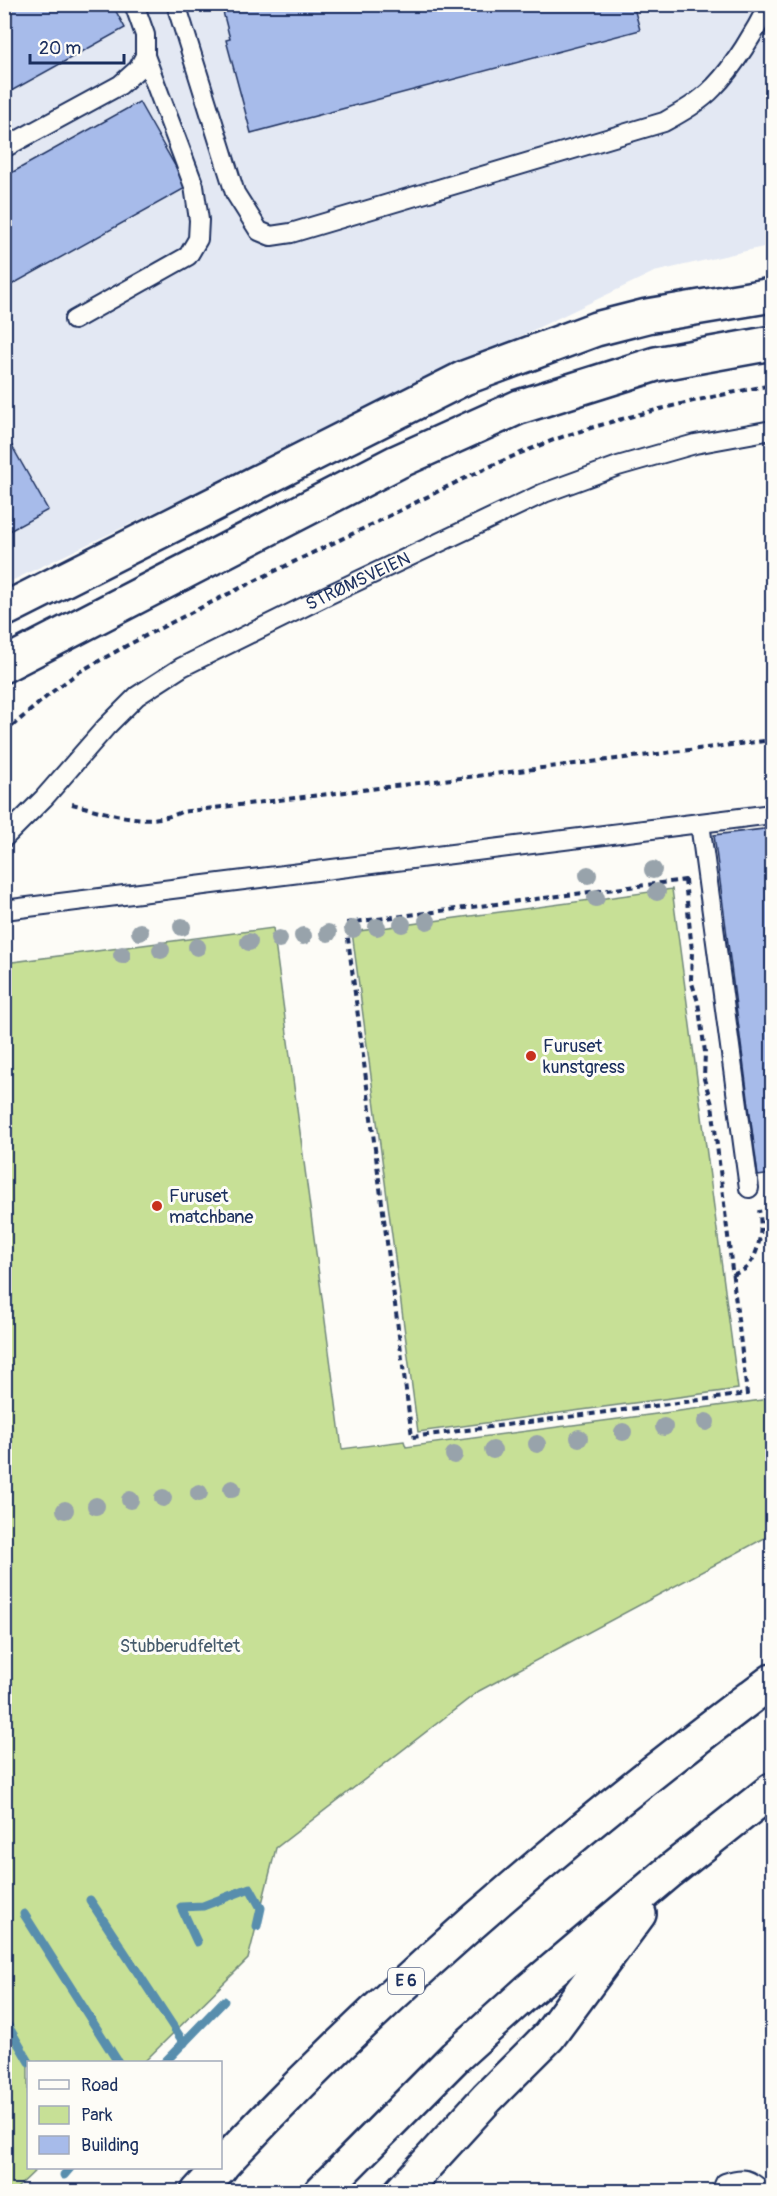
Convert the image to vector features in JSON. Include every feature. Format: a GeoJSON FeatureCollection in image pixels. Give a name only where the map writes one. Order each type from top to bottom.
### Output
{"type":"FeatureCollection","features":[{"type":"Feature","properties":{"kind":"main road"},"geometry":{"type":"LineString","coordinates":[[4,610],[464,378],[596,329],[647,316],[772,295]]}},
{"type":"Feature","properties":{"kind":"main road"},"geometry":{"type":"LineString","coordinates":[[4,665],[398,462],[519,407],[656,364],[772,343]]}},
{"type":"Feature","properties":{"kind":"main road","name":"E 6"},"geometry":{"type":"LineString","coordinates":[[222,2165],[394,1993],[481,1914],[716,1722],[772,1681]]}},
{"type":"Feature","properties":{"kind":"main road"},"geometry":{"type":"LineString","coordinates":[[321,2192],[455,2057],[528,1991],[670,1871],[772,1790]]}},
{"type":"Feature","properties":{"kind":"main road"},"geometry":{"type":"LineString","coordinates":[[400,2192],[487,2098],[549,2036],[670,1871]]}},
{"type":"Feature","properties":{"kind":"main road","name":"E 6"},"geometry":{"type":"LineString","coordinates":[[198,2192],[218,2169]]}},
{"type":"Feature","properties":{"kind":"lane"},"geometry":{"type":"LineString","coordinates":[[75,320],[188,256],[198,239],[199,220],[194,186],[146,56],[146,35],[134,4]]}},
{"type":"Feature","properties":{"kind":"lane"},"geometry":{"type":"LineString","coordinates":[[176,4],[235,193],[260,231],[271,236],[291,233],[664,122],[691,107],[715,86],[756,30],[769,4]]}},
{"type":"Feature","properties":{"kind":"lane"},"geometry":{"type":"LineString","coordinates":[[4,148],[120,85],[138,69],[146,56]]}},
{"type":"Feature","properties":{"kind":"lane","name":"STRØMSVEIEN"},"geometry":{"type":"LineString","coordinates":[[4,838],[44,798],[106,727],[137,696],[182,667],[544,493],[618,466],[695,444],[772,430]]}},
{"type":"Feature","properties":{"kind":"lane"},"geometry":{"type":"LineString","coordinates":[[4,910],[772,814]]}},
{"type":"Feature","properties":{"kind":"lane"},"geometry":{"type":"LineString","coordinates":[[700,823],[749,1188]]}},
{"type":"Feature","properties":{"kind":"lane"},"geometry":{"type":"LineString","coordinates":[[721,2192],[725,2183],[740,2178],[751,2182],[764,2192]]}},
{"type":"Feature","properties":{"kind":"path"},"geometry":{"type":"LineString","coordinates":[[4,733],[79,672],[126,646],[516,455],[632,416],[772,385]]}},
{"type":"Feature","properties":{"kind":"path"},"geometry":{"type":"LineString","coordinates":[[63,802],[146,820],[174,816],[181,812],[772,740]]}},
{"type":"Feature","properties":{"kind":"path"},"geometry":{"type":"LineString","coordinates":[[684,880],[693,951],[691,980],[698,1002],[705,1052],[704,1079],[712,1104],[733,1275],[747,1394],[412,1437],[346,923],[684,880]]}},
{"type":"Feature","properties":{"kind":"path"},"geometry":{"type":"LineString","coordinates":[[733,1275],[746,1268],[757,1251],[761,1220],[755,1195],[749,1188]]}},
{"type":"Feature","properties":{"kind":"shaded area"},"geometry":{"type":"Polygon","coordinates":[[[5,5],[772,5],[772,245],[654,272],[5,584],[5,5]]]}},
{"type":"Feature","properties":{"kind":"green space","name":"Furuset kunstgress"},"geometry":{"type":"Polygon","coordinates":[[[672,889],[738,1389],[418,1432],[352,932],[672,889]]]}},
{"type":"Feature","properties":{"kind":"green space","name":"Stubberudfeltet"},"geometry":{"type":"Polygon","coordinates":[[[273,928],[342,1449],[404,1441],[406,1447],[762,1400],[772,1393],[772,1534],[479,1691],[276,1848],[248,1959],[145,2061],[27,2061],[27,2169],[37,2169],[14,2191],[5,2191],[5,963],[273,928]]]}},
{"type":"Feature","properties":{"kind":"building"},"geometry":{"type":"Polygon","coordinates":[[[4,4],[112,4],[125,28],[4,95],[4,4]]]}},
{"type":"Feature","properties":{"kind":"building"},"geometry":{"type":"Polygon","coordinates":[[[221,4],[633,4],[640,30],[251,133],[226,40],[230,39],[221,4]]]}},
{"type":"Feature","properties":{"kind":"building"},"geometry":{"type":"Polygon","coordinates":[[[139,102],[187,187],[4,289],[4,177],[139,102]]]}},
{"type":"Feature","properties":{"kind":"building"},"geometry":{"type":"Polygon","coordinates":[[[4,432],[48,510],[4,534],[4,432]]]}},
{"type":"Feature","properties":{"kind":"building"},"geometry":{"type":"Polygon","coordinates":[[[772,828],[772,1174],[758,1176],[714,835],[772,828]]]}},
{"type":"Feature","properties":{"kind":"waterway"},"geometry":{"type":"LineString","coordinates":[[197,1942],[181,1907],[203,1906],[250,1888],[261,1908],[257,1926]]}},
{"type":"Feature","properties":{"kind":"waterway"},"geometry":{"type":"LineString","coordinates":[[90,1900],[184,2043]]}},
{"type":"Feature","properties":{"kind":"waterway"},"geometry":{"type":"LineString","coordinates":[[24,1914],[117,2061]]}},
{"type":"Feature","properties":{"kind":"waterway"},"geometry":{"type":"LineString","coordinates":[[166,2061],[224,2001]]}},
{"type":"Feature","properties":{"kind":"waterway"},"geometry":{"type":"LineString","coordinates":[[4,2019],[28,2061]]}},
{"type":"Feature","properties":{"kind":"waterway"},"geometry":{"type":"LineString","coordinates":[[64,2175],[69,2169]]}},
{"type":"Feature","properties":{"kind":"place","name":"Furuset kunstgress"},"geometry":{"type":"Point","coordinates":[531,1056]}},
{"type":"Feature","properties":{"kind":"place","name":"Furuset matchbane"},"geometry":{"type":"Point","coordinates":[157,1206]}}]}
